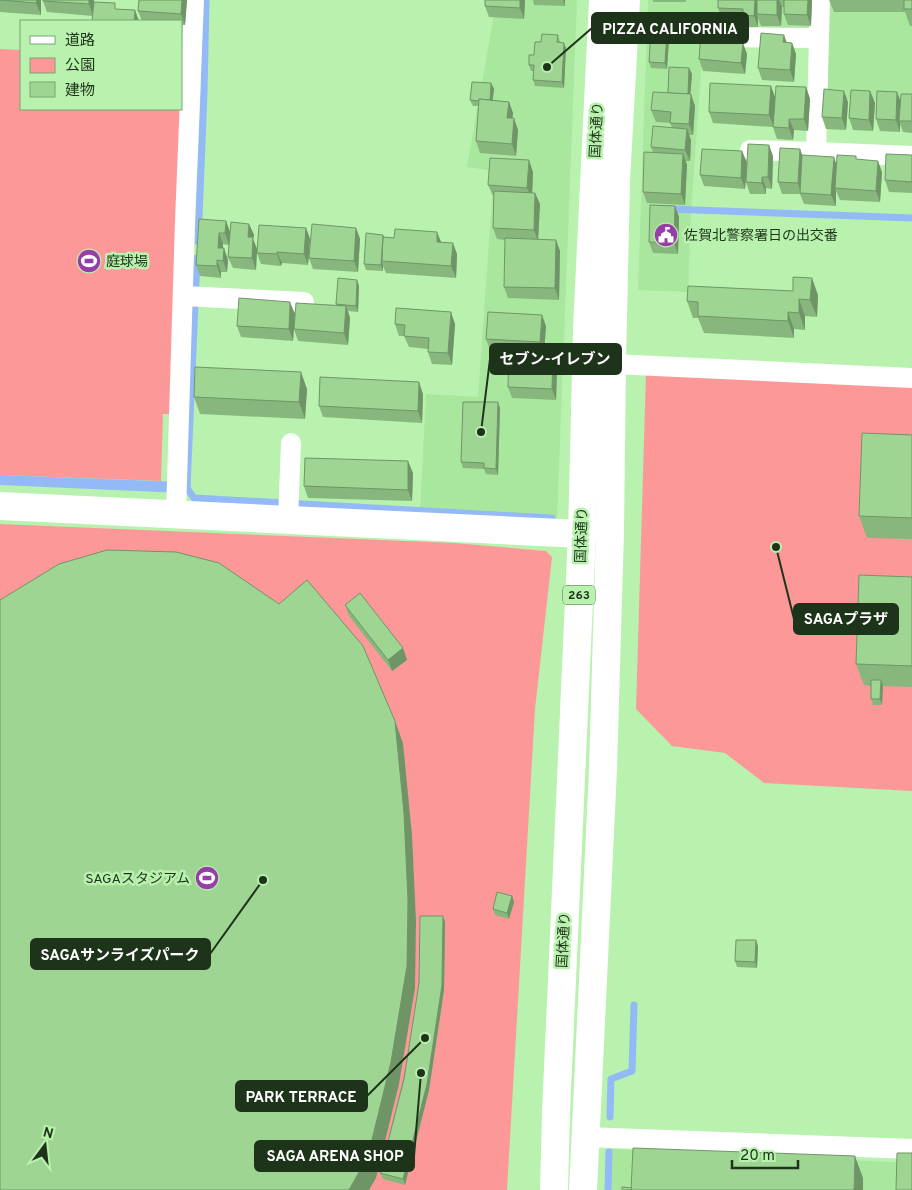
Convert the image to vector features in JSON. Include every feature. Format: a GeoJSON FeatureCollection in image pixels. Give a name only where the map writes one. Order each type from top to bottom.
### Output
{"type":"FeatureCollection","features":[{"type":"Feature","properties":{"kind":"main road","name":"国体通り"},"geometry":{"type":"LineString","coordinates":[[554,1190],[582,534],[587,329],[603,0]]}},
{"type":"Feature","properties":{"kind":"main road","name":"国体通り"},"geometry":{"type":"LineString","coordinates":[[582,1190],[603,768],[610,530],[616,181],[626,0]]}},
{"type":"Feature","properties":{"kind":"main road"},"geometry":{"type":"LineString","coordinates":[[0,506],[176,507],[288,519],[582,534]]}},
{"type":"Feature","properties":{"kind":"street"},"geometry":{"type":"LineString","coordinates":[[176,507],[189,371],[192,296],[194,0]]}},
{"type":"Feature","properties":{"kind":"street"},"geometry":{"type":"LineString","coordinates":[[816,152],[820,0]]}},
{"type":"Feature","properties":{"kind":"street"},"geometry":{"type":"LineString","coordinates":[[711,38],[819,38]]}},
{"type":"Feature","properties":{"kind":"street"},"geometry":{"type":"LineString","coordinates":[[750,150],[912,156]]}},
{"type":"Feature","properties":{"kind":"street"},"geometry":{"type":"LineString","coordinates":[[192,296],[304,302]]}},
{"type":"Feature","properties":{"kind":"street"},"geometry":{"type":"LineString","coordinates":[[612,364],[912,378]]}},
{"type":"Feature","properties":{"kind":"street"},"geometry":{"type":"LineString","coordinates":[[288,519],[291,443]]}},
{"type":"Feature","properties":{"kind":"street"},"geometry":{"type":"LineString","coordinates":[[584,1138],[912,1149]]}},
{"type":"Feature","properties":{"kind":"shaded area"},"geometry":{"type":"Polygon","coordinates":[[[495,0],[577,0],[557,519],[420,513],[426,394],[478,397],[494,171],[467,167],[495,0]]]}},
{"type":"Feature","properties":{"kind":"shaded area"},"geometry":{"type":"Polygon","coordinates":[[[648,0],[912,0],[912,102],[826,98],[827,34],[704,32],[691,211],[688,292],[638,290],[648,0]]]}},
{"type":"Feature","properties":{"kind":"shaded area"},"geometry":{"type":"Polygon","coordinates":[[[611,1149],[912,1163],[912,1190],[610,1190],[611,1149]]]}},
{"type":"Feature","properties":{"kind":"green space","name":"庭球場"},"geometry":{"type":"Polygon","coordinates":[[[0,49],[20,50],[20,110],[181,110],[173,414],[163,414],[161,481],[0,475],[0,49]]]}},
{"type":"Feature","properties":{"kind":"green space","name":"庭球場"},"geometry":{"type":"Polygon","coordinates":[[[182,53],[183,53],[182,89],[182,53]]]}},
{"type":"Feature","properties":{"kind":"green space"},"geometry":{"type":"Polygon","coordinates":[[[646,373],[912,385],[912,791],[764,783],[725,753],[672,746],[636,709],[646,373]]]}},
{"type":"Feature","properties":{"kind":"green space","name":"SAGAスタジアム"},"geometry":{"type":"Polygon","coordinates":[[[0,524],[454,543],[546,551],[552,557],[535,709],[507,1190],[0,1190],[0,524]]]}},
{"type":"Feature","properties":{"kind":"water"},"geometry":{"type":"Polygon","coordinates":[[[0,475],[183,482],[183,493],[0,485],[0,475]]]}},
{"type":"Feature","properties":{"kind":"building"},"geometry":{"type":"Polygon","coordinates":[[[0,0],[37,0],[36,3],[0,0]]]}},
{"type":"Feature","properties":{"kind":"building"},"geometry":{"type":"Polygon","coordinates":[[[89,0],[89,4],[43,1],[89,0]]]}},
{"type":"Feature","properties":{"kind":"building"},"geometry":{"type":"Polygon","coordinates":[[[139,0],[182,0],[181,14],[138,11],[139,0]]]}},
{"type":"Feature","properties":{"kind":"building"},"geometry":{"type":"Polygon","coordinates":[[[485,0],[520,0],[520,8],[485,6],[485,0]]]}},
{"type":"Feature","properties":{"kind":"building"},"geometry":{"type":"Polygon","coordinates":[[[718,0],[755,0],[754,16],[743,15],[743,9],[718,8],[718,0]]]}},
{"type":"Feature","properties":{"kind":"building"},"geometry":{"type":"Polygon","coordinates":[[[757,0],[777,0],[777,15],[757,14],[757,0]]]}},
{"type":"Feature","properties":{"kind":"building"},"geometry":{"type":"Polygon","coordinates":[[[784,0],[808,0],[807,15],[784,14],[784,0]]]}},
{"type":"Feature","properties":{"kind":"building"},"geometry":{"type":"Polygon","coordinates":[[[904,0],[912,0],[912,9],[904,9],[904,0]]]}},
{"type":"Feature","properties":{"kind":"building"},"geometry":{"type":"Polygon","coordinates":[[[94,2],[115,3],[115,9],[135,10],[134,20],[92,20],[94,2]]]}},
{"type":"Feature","properties":{"kind":"building"},"geometry":{"type":"Polygon","coordinates":[[[651,31],[667,32],[665,63],[649,62],[651,31]]]}},
{"type":"Feature","properties":{"kind":"building"},"geometry":{"type":"Polygon","coordinates":[[[761,33],[784,35],[783,42],[792,43],[790,70],[758,68],[761,33]]]}},
{"type":"Feature","properties":{"kind":"building"},"geometry":{"type":"Polygon","coordinates":[[[542,34],[558,35],[557,42],[564,43],[562,82],[533,80],[534,65],[529,65],[529,55],[534,55],[535,42],[541,42],[542,34]]]}},
{"type":"Feature","properties":{"kind":"building"},"geometry":{"type":"Polygon","coordinates":[[[701,35],[730,38],[730,42],[743,43],[741,63],[699,59],[701,35]]]}},
{"type":"Feature","properties":{"kind":"building"},"geometry":{"type":"Polygon","coordinates":[[[669,67],[689,68],[688,94],[668,93],[669,67]]]}},
{"type":"Feature","properties":{"kind":"building"},"geometry":{"type":"Polygon","coordinates":[[[472,82],[491,83],[490,100],[470,100],[472,82]]]}},
{"type":"Feature","properties":{"kind":"building"},"geometry":{"type":"Polygon","coordinates":[[[710,83],[771,86],[769,115],[709,112],[710,83]]]}},
{"type":"Feature","properties":{"kind":"building"},"geometry":{"type":"Polygon","coordinates":[[[776,86],[806,87],[804,119],[789,119],[789,128],[773,127],[776,86]]]}},
{"type":"Feature","properties":{"kind":"building"},"geometry":{"type":"Polygon","coordinates":[[[824,89],[844,91],[842,118],[822,117],[824,89]]]}},
{"type":"Feature","properties":{"kind":"building"},"geometry":{"type":"Polygon","coordinates":[[[851,90],[870,91],[869,120],[849,118],[851,90]]]}},
{"type":"Feature","properties":{"kind":"building"},"geometry":{"type":"Polygon","coordinates":[[[877,91],[897,92],[896,120],[876,119],[877,91]]]}},
{"type":"Feature","properties":{"kind":"building"},"geometry":{"type":"Polygon","coordinates":[[[653,92],[691,94],[689,124],[670,123],[671,112],[651,110],[653,92]]]}},
{"type":"Feature","properties":{"kind":"building"},"geometry":{"type":"Polygon","coordinates":[[[901,94],[912,94],[912,121],[899,121],[901,94]]]}},
{"type":"Feature","properties":{"kind":"building"},"geometry":{"type":"Polygon","coordinates":[[[479,99],[509,102],[507,118],[514,118],[512,144],[476,141],[479,99]]]}},
{"type":"Feature","properties":{"kind":"building"},"geometry":{"type":"Polygon","coordinates":[[[653,126],[687,129],[685,150],[651,147],[653,126]]]}},
{"type":"Feature","properties":{"kind":"building"},"geometry":{"type":"Polygon","coordinates":[[[748,144],[769,145],[768,177],[762,177],[762,183],[746,182],[748,144]]]}},
{"type":"Feature","properties":{"kind":"building"},"geometry":{"type":"Polygon","coordinates":[[[780,148],[800,149],[798,183],[778,182],[780,148]]]}},
{"type":"Feature","properties":{"kind":"building"},"geometry":{"type":"Polygon","coordinates":[[[702,149],[742,151],[741,178],[700,175],[702,149]]]}},
{"type":"Feature","properties":{"kind":"building"},"geometry":{"type":"Polygon","coordinates":[[[644,152],[683,154],[681,194],[643,192],[644,152]]]}},
{"type":"Feature","properties":{"kind":"building"},"geometry":{"type":"Polygon","coordinates":[[[886,154],[912,155],[912,182],[885,180],[886,154]]]}},
{"type":"Feature","properties":{"kind":"building"},"geometry":{"type":"Polygon","coordinates":[[[802,155],[834,157],[831,195],[800,193],[802,155]]]}},
{"type":"Feature","properties":{"kind":"building"},"geometry":{"type":"Polygon","coordinates":[[[837,155],[856,156],[856,159],[878,161],[876,191],[835,188],[837,155]]]}},
{"type":"Feature","properties":{"kind":"building"},"geometry":{"type":"Polygon","coordinates":[[[490,158],[529,160],[527,188],[488,185],[490,158]]]}},
{"type":"Feature","properties":{"kind":"building"},"geometry":{"type":"Polygon","coordinates":[[[494,191],[535,193],[534,230],[493,228],[494,191]]]}},
{"type":"Feature","properties":{"kind":"building"},"geometry":{"type":"Polygon","coordinates":[[[650,205],[675,206],[674,243],[649,242],[650,205]]]}},
{"type":"Feature","properties":{"kind":"building"},"geometry":{"type":"Polygon","coordinates":[[[199,219],[226,221],[225,233],[219,233],[218,248],[224,248],[223,261],[217,260],[217,266],[196,265],[199,219]]]}},
{"type":"Feature","properties":{"kind":"building"},"geometry":{"type":"Polygon","coordinates":[[[231,222],[249,224],[248,237],[253,237],[252,258],[228,257],[231,222]]]}},
{"type":"Feature","properties":{"kind":"building"},"geometry":{"type":"Polygon","coordinates":[[[312,224],[356,228],[354,261],[309,258],[312,224]]]}},
{"type":"Feature","properties":{"kind":"building"},"geometry":{"type":"Polygon","coordinates":[[[259,225],[306,228],[304,254],[257,253],[259,225]]]}},
{"type":"Feature","properties":{"kind":"building"},"geometry":{"type":"Polygon","coordinates":[[[395,229],[437,232],[437,242],[453,243],[451,266],[382,261],[383,237],[394,238],[395,229]]]}},
{"type":"Feature","properties":{"kind":"building"},"geometry":{"type":"Polygon","coordinates":[[[366,233],[383,235],[381,265],[364,264],[366,233]]]}},
{"type":"Feature","properties":{"kind":"building"},"geometry":{"type":"Polygon","coordinates":[[[505,238],[556,240],[555,288],[504,287],[505,238]]]}},
{"type":"Feature","properties":{"kind":"building"},"geometry":{"type":"Polygon","coordinates":[[[793,277],[812,278],[810,300],[799,299],[799,313],[788,312],[788,321],[698,316],[698,302],[687,301],[688,286],[793,291],[793,277]]]}},
{"type":"Feature","properties":{"kind":"building"},"geometry":{"type":"Polygon","coordinates":[[[338,278],[357,280],[356,306],[336,304],[338,278]]]}},
{"type":"Feature","properties":{"kind":"building"},"geometry":{"type":"Polygon","coordinates":[[[239,298],[290,302],[289,329],[237,326],[239,298]]]}},
{"type":"Feature","properties":{"kind":"building"},"geometry":{"type":"Polygon","coordinates":[[[296,303],[346,306],[344,333],[294,329],[296,303]]]}},
{"type":"Feature","properties":{"kind":"building"},"geometry":{"type":"Polygon","coordinates":[[[396,308],[451,312],[448,353],[428,352],[429,338],[404,336],[405,325],[395,324],[396,308]]]}},
{"type":"Feature","properties":{"kind":"building"},"geometry":{"type":"Polygon","coordinates":[[[488,312],[542,315],[540,342],[486,339],[488,312]]]}},
{"type":"Feature","properties":{"kind":"building"},"geometry":{"type":"Polygon","coordinates":[[[509,354],[553,356],[552,389],[508,387],[509,354]]]}},
{"type":"Feature","properties":{"kind":"building"},"geometry":{"type":"Polygon","coordinates":[[[195,367],[301,372],[299,402],[194,397],[195,367]]]}},
{"type":"Feature","properties":{"kind":"building"},"geometry":{"type":"Polygon","coordinates":[[[320,377],[419,382],[418,411],[319,406],[320,377]]]}},
{"type":"Feature","properties":{"kind":"building"},"geometry":{"type":"Polygon","coordinates":[[[463,402],[498,402],[496,469],[484,468],[484,463],[461,462],[463,402]]]}},
{"type":"Feature","properties":{"kind":"building"},"geometry":{"type":"Polygon","coordinates":[[[862,433],[912,435],[912,518],[859,516],[862,433]]]}},
{"type":"Feature","properties":{"kind":"building"},"geometry":{"type":"Polygon","coordinates":[[[305,458],[408,461],[408,490],[304,486],[305,458]]]}},
{"type":"Feature","properties":{"kind":"building","name":"SAGAスタジアム"},"geometry":{"type":"Polygon","coordinates":[[[107,550],[176,552],[219,563],[279,604],[307,580],[363,646],[395,721],[404,813],[408,900],[407,966],[391,1062],[368,1156],[349,1190],[0,1190],[0,600],[59,564],[107,550]]]}},
{"type":"Feature","properties":{"kind":"building"},"geometry":{"type":"Polygon","coordinates":[[[859,575],[912,577],[912,666],[856,664],[859,575]]]}},
{"type":"Feature","properties":{"kind":"building"},"geometry":{"type":"Polygon","coordinates":[[[360,593],[403,648],[388,660],[345,605],[360,593]]]}},
{"type":"Feature","properties":{"kind":"building"},"geometry":{"type":"Polygon","coordinates":[[[871,680],[881,680],[880,699],[871,699],[871,680]]]}},
{"type":"Feature","properties":{"kind":"building"},"geometry":{"type":"Polygon","coordinates":[[[497,892],[512,896],[507,913],[493,909],[497,892]]]}},
{"type":"Feature","properties":{"kind":"building"},"geometry":{"type":"Polygon","coordinates":[[[420,916],[443,916],[442,985],[427,1084],[403,1179],[380,1173],[404,1079],[419,983],[420,916]]]}},
{"type":"Feature","properties":{"kind":"building"},"geometry":{"type":"Polygon","coordinates":[[[736,940],[756,940],[755,962],[735,961],[736,940]]]}},
{"type":"Feature","properties":{"kind":"building"},"geometry":{"type":"Polygon","coordinates":[[[633,1148],[855,1156],[854,1190],[631,1190],[633,1148]]]}},
{"type":"Feature","properties":{"kind":"building"},"geometry":{"type":"Polygon","coordinates":[[[897,1153],[912,1153],[912,1190],[896,1190],[897,1153]]]}},
{"type":"Feature","properties":{"kind":"building"},"geometry":{"type":"Polygon","coordinates":[[[622,1187],[632,1188],[631,1190],[622,1190],[622,1187]]]}},
{"type":"Feature","properties":{"kind":"waterway"},"geometry":{"type":"LineString","coordinates":[[198,242],[206,0]]}},
{"type":"Feature","properties":{"kind":"waterway"},"geometry":{"type":"LineString","coordinates":[[668,209],[912,218]]}},
{"type":"Feature","properties":{"kind":"waterway"},"geometry":{"type":"LineString","coordinates":[[179,487],[187,488],[197,258]]}},
{"type":"Feature","properties":{"kind":"waterway"},"geometry":{"type":"LineString","coordinates":[[187,488],[194,498],[552,518]]}},
{"type":"Feature","properties":{"kind":"waterway"},"geometry":{"type":"LineString","coordinates":[[610,1117],[611,1079],[632,1071],[634,1005]]}},
{"type":"Feature","properties":{"kind":"waterway"},"geometry":{"type":"LineString","coordinates":[[608,1190],[609,1152]]}},
{"type":"Feature","properties":{"kind":"place","name":"PIZZA CALIFORNIA"},"geometry":{"type":"Point","coordinates":[547,67]}},
{"type":"Feature","properties":{"kind":"place","name":"佐賀北警察署日の出交番"},"geometry":{"type":"Point","coordinates":[666,235]}},
{"type":"Feature","properties":{"kind":"place","name":"庭球場"},"geometry":{"type":"Point","coordinates":[89,261]}},
{"type":"Feature","properties":{"kind":"place","name":"セブン-イレブン"},"geometry":{"type":"Point","coordinates":[481,432]}},
{"type":"Feature","properties":{"kind":"place","name":"SAGAプラザ"},"geometry":{"type":"Point","coordinates":[776,547]}},
{"type":"Feature","properties":{"kind":"place","name":"SAGAスタジアム"},"geometry":{"type":"Point","coordinates":[207,878]}},
{"type":"Feature","properties":{"kind":"place","name":"SAGAサンライズパーク"},"geometry":{"type":"Point","coordinates":[263,880]}},
{"type":"Feature","properties":{"kind":"place","name":"PARK TERRACE"},"geometry":{"type":"Point","coordinates":[425,1038]}},
{"type":"Feature","properties":{"kind":"place","name":"SAGA ARENA SHOP"},"geometry":{"type":"Point","coordinates":[421,1073]}}]}
